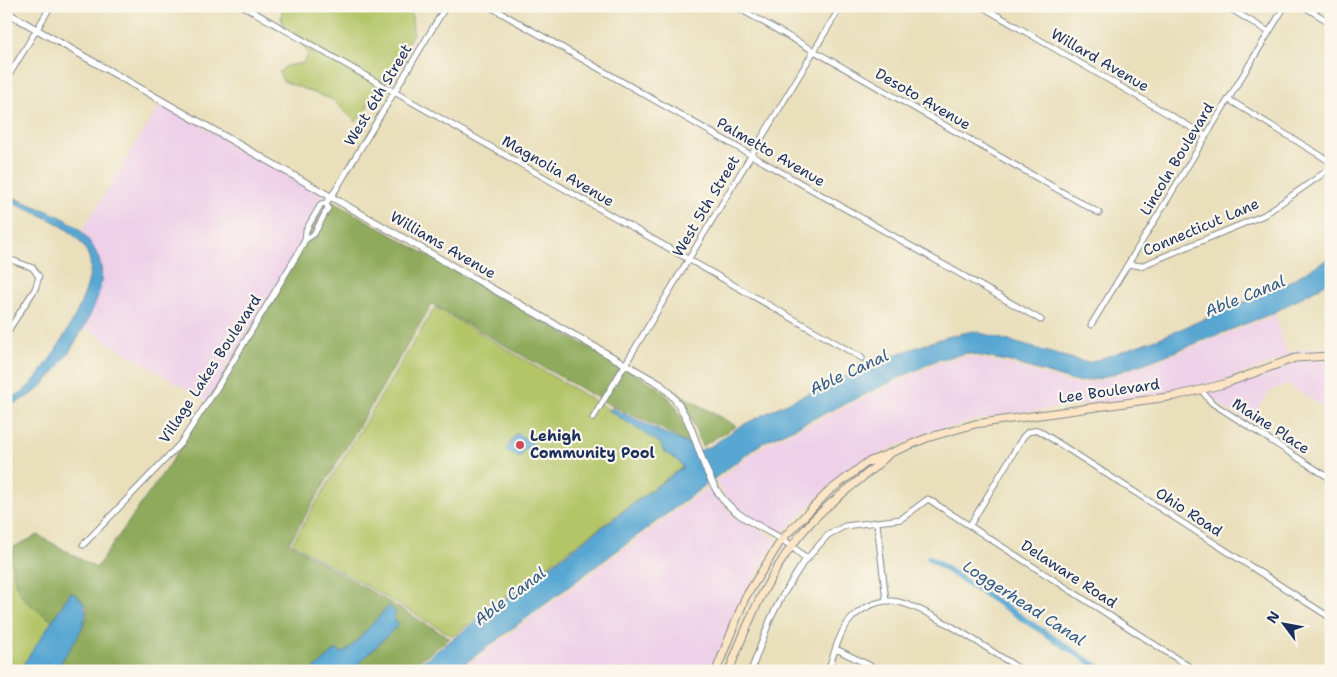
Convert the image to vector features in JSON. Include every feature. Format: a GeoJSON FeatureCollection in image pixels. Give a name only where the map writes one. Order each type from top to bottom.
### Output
{"type":"FeatureCollection","features":[{"type":"Feature","properties":{"kind":"main road","name":"Lee Boulevard"},"geometry":{"type":"LineString","coordinates":[[716,671],[745,598],[782,539],[841,480],[866,463],[940,433],[982,422],[1147,401],[1200,390],[1295,358],[1331,356]]}},
{"type":"Feature","properties":{"kind":"main road","name":"Lee Boulevard"},"geometry":{"type":"LineString","coordinates":[[728,671],[755,604],[791,546],[813,521],[890,453]]}},
{"type":"Feature","properties":{"kind":"street"},"geometry":{"type":"LineString","coordinates":[[6,80],[51,6]]}},
{"type":"Feature","properties":{"kind":"street","name":"Magnolia Avenue"},"geometry":{"type":"LineString","coordinates":[[243,6],[862,358]]}},
{"type":"Feature","properties":{"kind":"street","name":"West 6th Street"},"geometry":{"type":"LineString","coordinates":[[330,196],[446,6]]}},
{"type":"Feature","properties":{"kind":"street","name":"Palmetto Avenue"},"geometry":{"type":"LineString","coordinates":[[488,6],[1041,320]]}},
{"type":"Feature","properties":{"kind":"street","name":"Desoto Avenue"},"geometry":{"type":"LineString","coordinates":[[735,6],[1099,213]]}},
{"type":"Feature","properties":{"kind":"street","name":"West 5th Street"},"geometry":{"type":"LineString","coordinates":[[593,418],[841,6]]}},
{"type":"Feature","properties":{"kind":"street","name":"Willard Avenue"},"geometry":{"type":"LineString","coordinates":[[981,6],[1206,136]]}},
{"type":"Feature","properties":{"kind":"street"},"geometry":{"type":"LineString","coordinates":[[1226,6],[1269,32]]}},
{"type":"Feature","properties":{"kind":"street","name":"Lincoln Boulevard"},"geometry":{"type":"LineString","coordinates":[[1091,325],[1285,6]]}},
{"type":"Feature","properties":{"kind":"street"},"geometry":{"type":"LineString","coordinates":[[1304,6],[1331,23]]}},
{"type":"Feature","properties":{"kind":"street","name":"Williams Avenue"},"geometry":{"type":"LineString","coordinates":[[6,12],[660,384],[674,397],[687,417],[715,487],[734,512],[782,539],[807,559]]}},
{"type":"Feature","properties":{"kind":"street"},"geometry":{"type":"LineString","coordinates":[[1228,100],[1331,162]]}},
{"type":"Feature","properties":{"kind":"street","name":"Connecticut Lane"},"geometry":{"type":"LineString","coordinates":[[1128,264],[1141,266],[1264,215],[1331,168]]}},
{"type":"Feature","properties":{"kind":"street","name":"Village Lakes Boulevard"},"geometry":{"type":"LineString","coordinates":[[83,546],[180,444],[217,388],[305,240],[306,230],[321,204],[326,203],[330,196]]}},
{"type":"Feature","properties":{"kind":"street","name":"Village Lakes Boulevard"},"geometry":{"type":"LineString","coordinates":[[305,240],[314,234],[328,208],[326,203]]}},
{"type":"Feature","properties":{"kind":"street"},"geometry":{"type":"LineString","coordinates":[[6,258],[33,268],[39,277],[34,289],[6,334]]}},
{"type":"Feature","properties":{"kind":"street","name":"Maine Place"},"geometry":{"type":"LineString","coordinates":[[1200,390],[1212,402],[1331,479]]}},
{"type":"Feature","properties":{"kind":"street","name":"Ohio Road"},"geometry":{"type":"LineString","coordinates":[[970,524],[1023,437],[1033,430],[1042,432],[1331,618]]}},
{"type":"Feature","properties":{"kind":"street","name":"Delaware Road"},"geometry":{"type":"LineString","coordinates":[[877,523],[908,516],[928,499],[970,524],[1196,671]]}},
{"type":"Feature","properties":{"kind":"street"},"geometry":{"type":"LineString","coordinates":[[751,671],[770,620],[781,598],[807,559],[828,535],[838,528],[877,523],[886,600]]}},
{"type":"Feature","properties":{"kind":"street"},"geometry":{"type":"LineString","coordinates":[[828,671],[842,633],[851,618],[862,610],[886,600],[916,607],[1023,671]]}},
{"type":"Feature","properties":{"kind":"street"},"geometry":{"type":"LineString","coordinates":[[836,649],[881,671]]}},
{"type":"Feature","properties":{"kind":"shaded area"},"geometry":{"type":"Polygon","coordinates":[[[161,103],[329,199],[207,402],[83,327],[91,313],[100,286],[102,269],[81,232],[161,103]]]}},
{"type":"Feature","properties":{"kind":"shaded area"},"geometry":{"type":"Polygon","coordinates":[[[1275,315],[1287,353],[1303,349],[1331,349],[1331,353],[1294,355],[1222,381],[1174,393],[1018,413],[973,421],[939,430],[889,449],[853,467],[826,490],[781,535],[742,514],[730,504],[716,481],[764,445],[938,363],[966,356],[1011,365],[1077,385],[1099,381],[1154,362],[1275,315]]]}},
{"type":"Feature","properties":{"kind":"shaded area"},"geometry":{"type":"Polygon","coordinates":[[[1331,359],[1331,412],[1288,385],[1270,391],[1248,422],[1201,393],[1247,380],[1296,361],[1331,359]]]}},
{"type":"Feature","properties":{"kind":"shaded area"},"geometry":{"type":"Polygon","coordinates":[[[711,485],[716,496],[732,514],[777,540],[742,597],[712,671],[459,671],[711,485]]]}},
{"type":"Feature","properties":{"kind":"green space"},"geometry":{"type":"Polygon","coordinates":[[[283,6],[407,6],[412,15],[413,33],[391,75],[372,94],[367,108],[356,122],[333,100],[283,81],[279,72],[286,66],[303,63],[309,54],[283,23],[281,18],[283,6]]]}},
{"type":"Feature","properties":{"kind":"green space"},"geometry":{"type":"Polygon","coordinates":[[[329,199],[658,387],[671,400],[681,415],[696,449],[662,429],[610,405],[432,304],[289,543],[450,638],[406,671],[351,671],[399,624],[393,619],[389,606],[349,649],[343,653],[336,650],[312,671],[55,671],[87,618],[87,607],[71,592],[53,621],[31,605],[24,599],[16,584],[10,549],[38,535],[96,568],[173,459],[329,199]]]}},
{"type":"Feature","properties":{"kind":"green space"},"geometry":{"type":"Polygon","coordinates":[[[435,307],[693,459],[453,636],[292,543],[435,307]]]}},
{"type":"Feature","properties":{"kind":"green space"},"geometry":{"type":"Polygon","coordinates":[[[669,388],[736,426],[702,446],[690,415],[669,388]]]}},
{"type":"Feature","properties":{"kind":"green space"},"geometry":{"type":"Polygon","coordinates":[[[10,549],[14,574],[20,591],[32,605],[53,621],[19,671],[6,671],[6,550],[10,549]]]}},
{"type":"Feature","properties":{"kind":"water"},"geometry":{"type":"Polygon","coordinates":[[[6,193],[65,219],[81,231],[91,243],[98,258],[101,268],[101,281],[98,296],[83,329],[54,373],[37,391],[6,407],[6,399],[19,394],[29,386],[60,344],[80,305],[87,286],[90,270],[89,257],[76,237],[56,222],[6,200],[6,193]]]}},
{"type":"Feature","properties":{"kind":"water"},"geometry":{"type":"Polygon","coordinates":[[[1331,257],[1331,281],[1273,313],[1153,360],[1098,379],[1077,382],[1011,362],[966,353],[937,360],[762,443],[455,671],[410,671],[683,467],[678,461],[663,451],[661,444],[608,410],[612,408],[691,446],[696,452],[711,446],[739,427],[787,403],[886,358],[946,337],[973,331],[1088,363],[1162,337],[1282,286],[1331,257]]]}},
{"type":"Feature","properties":{"kind":"water","name":"Lehigh Community Pool"},"geometry":{"type":"Polygon","coordinates":[[[516,433],[533,443],[529,449],[526,447],[520,458],[506,450],[516,433]]]}},
{"type":"Feature","properties":{"kind":"water"},"geometry":{"type":"Polygon","coordinates":[[[71,592],[81,600],[85,609],[85,619],[75,641],[55,671],[19,671],[71,592]]]}},
{"type":"Feature","properties":{"kind":"water"},"geometry":{"type":"Polygon","coordinates":[[[389,606],[396,612],[393,619],[399,624],[351,671],[312,671],[336,650],[343,653],[349,649],[389,606]]]}},
{"type":"Feature","properties":{"kind":"waterway","name":"Loggerhead Canal"},"geometry":{"type":"LineString","coordinates":[[929,558],[1104,671]]}},
{"type":"Feature","properties":{"kind":"place","name":"Lehigh Community Pool"},"geometry":{"type":"Point","coordinates":[520,445]}},
{"type":"Feature","properties":{"kind":"water label","name":"Able Canal"},"geometry":{"type":"Point","coordinates":[1245,296]}},
{"type":"Feature","properties":{"kind":"water label","name":"Able Canal"},"geometry":{"type":"Point","coordinates":[849,372]}},
{"type":"Feature","properties":{"kind":"water label","name":"Able Canal"},"geometry":{"type":"Point","coordinates":[510,596]}}]}
